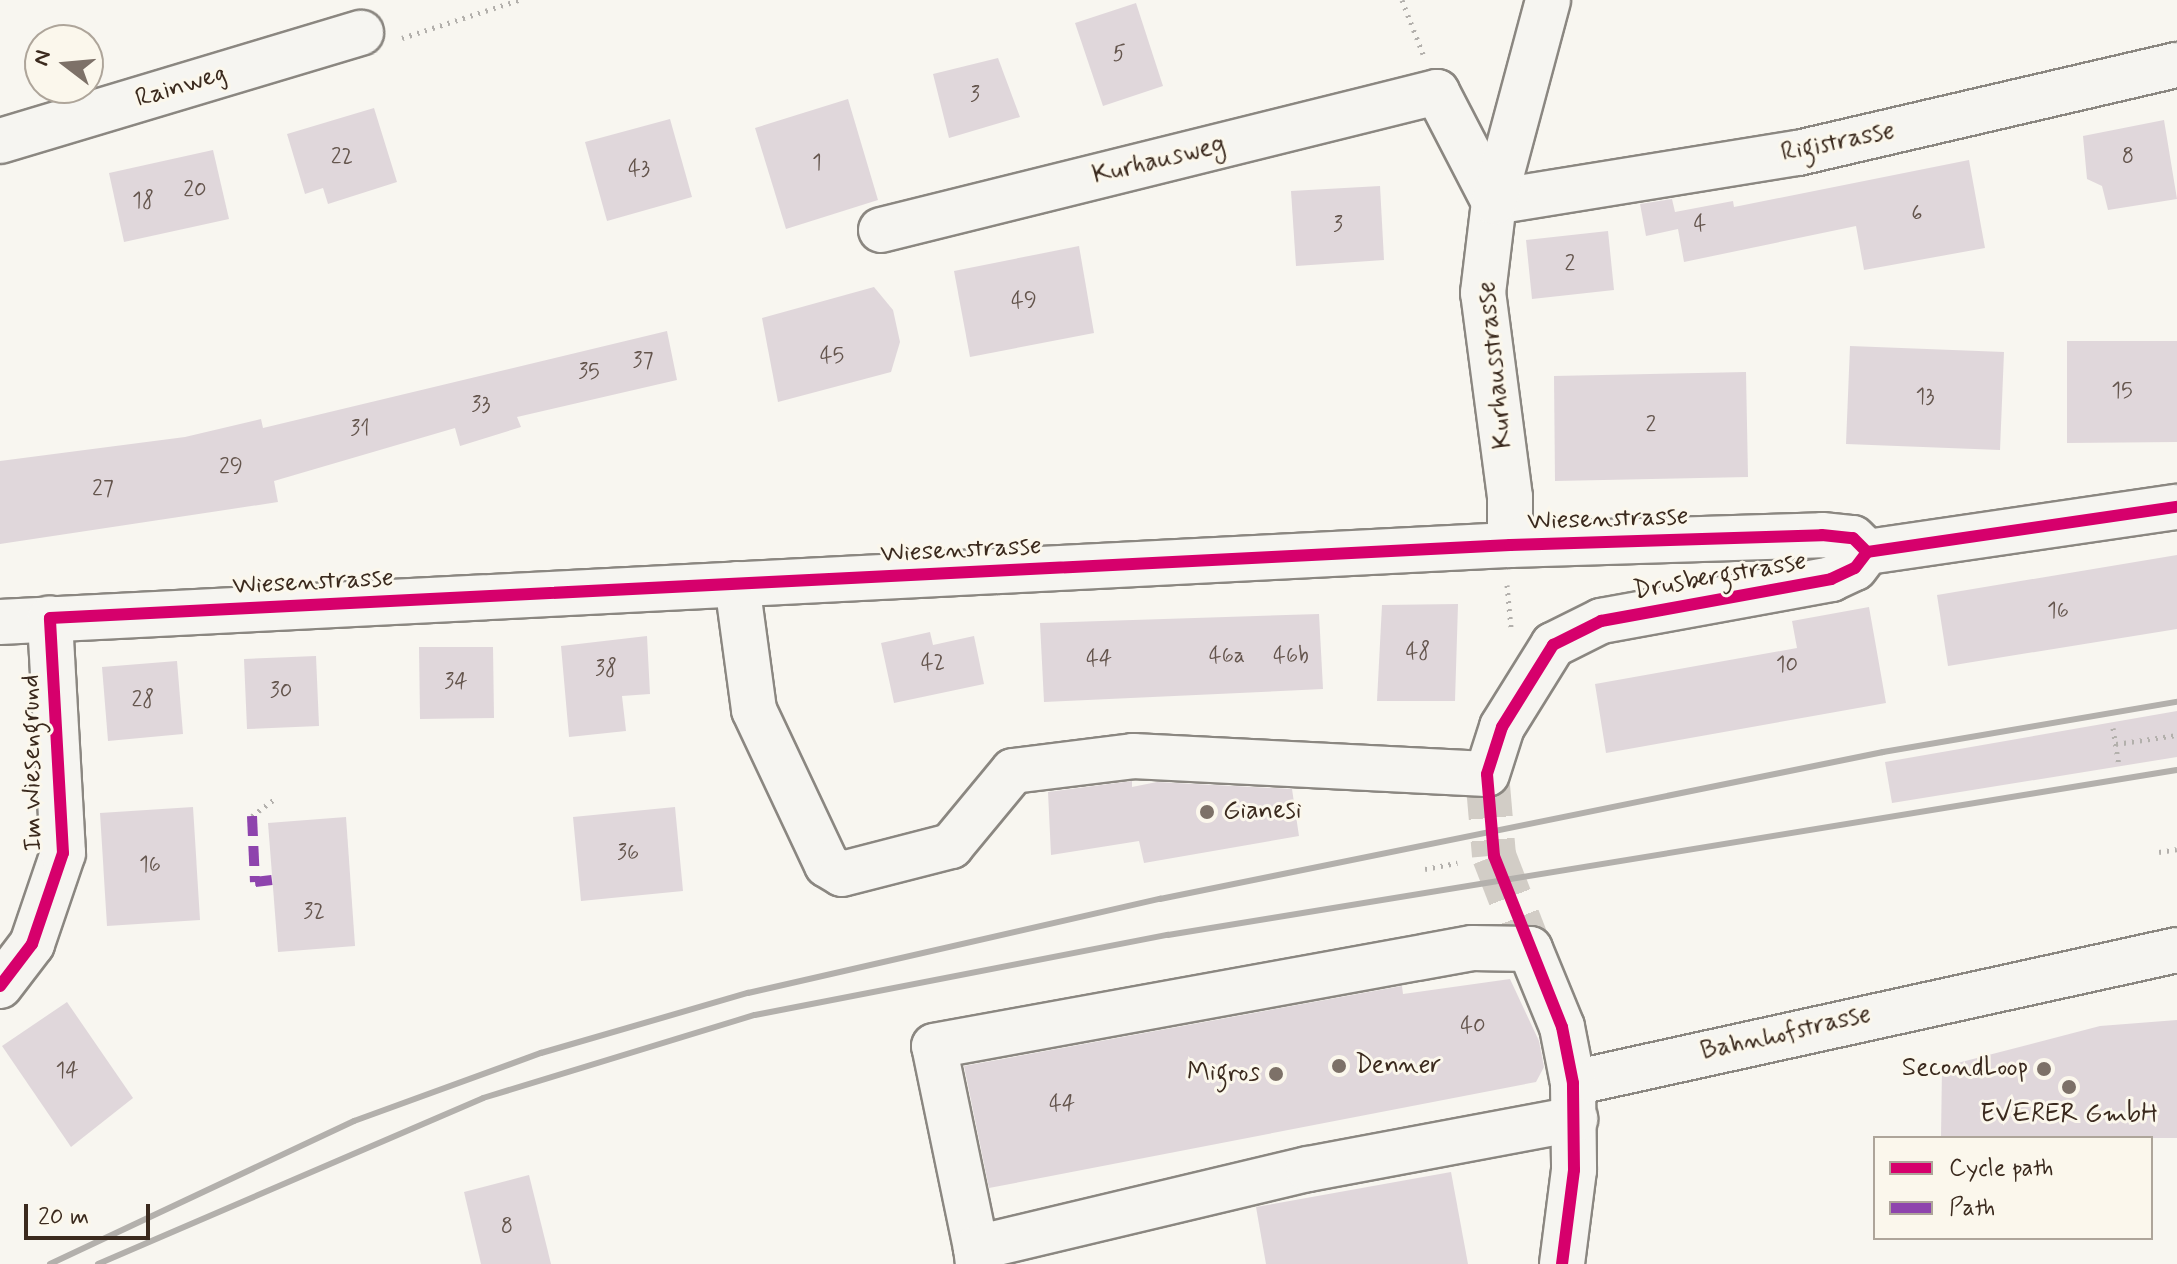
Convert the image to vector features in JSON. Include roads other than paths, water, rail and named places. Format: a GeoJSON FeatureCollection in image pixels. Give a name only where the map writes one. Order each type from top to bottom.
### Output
{"type":"FeatureCollection","features":[{"type":"Feature","properties":{"kind":"street","name":"Kurhausstrasse"},"geometry":{"type":"LineString","coordinates":[[1508,566],[1510,497],[1483,293],[1494,202],[1548,0]]}},
{"type":"Feature","properties":{"kind":"street","name":"Rainweg"},"geometry":{"type":"LineString","coordinates":[[0,141],[361,33]]}},
{"type":"Feature","properties":{"kind":"street","name":"Rigistrasse"},"geometry":{"type":"LineString","coordinates":[[1494,202],[1798,153],[2177,65]]}},
{"type":"Feature","properties":{"kind":"street","name":"Kurhausweg"},"geometry":{"type":"LineString","coordinates":[[881,230],[1437,92],[1494,202]]}},
{"type":"Feature","properties":{"kind":"street"},"geometry":{"type":"LineString","coordinates":[[1867,552],[2177,507]]}},
{"type":"Feature","properties":{"kind":"street","name":"Wiesenstrasse"},"geometry":{"type":"LineString","coordinates":[[0,622],[737,584],[1508,566],[1822,535],[1853,538],[1867,552]]}},
{"type":"Feature","properties":{"kind":"street","name":"Drusbergstrasse"},"geometry":{"type":"LineString","coordinates":[[737,584],[754,710],[827,865],[842,874],[951,846],[1013,771],[1133,756],[1487,774],[1514,705],[1553,645],[1601,621],[1831,579],[1855,568],[1867,552]]}},
{"type":"Feature","properties":{"kind":"street","name":"Im Wiesengrund"},"geometry":{"type":"LineString","coordinates":[[0,986],[32,944],[63,853],[50,618]]}},
{"type":"Feature","properties":{"kind":"street"},"geometry":{"type":"LineString","coordinates":[[977,1256],[934,1046],[1442,953],[1530,949],[1562,1027],[1574,1101],[1562,1264]]}},
{"type":"Feature","properties":{"kind":"street","name":"Bahnhofstrasse"},"geometry":{"type":"LineString","coordinates":[[977,1256],[1574,1101],[2177,950]]}},
{"type":"Feature","properties":{"kind":"tunnel"},"geometry":{"type":"LineString","coordinates":[[1487,774],[1494,856],[1530,949]]}},
{"type":"Feature","properties":{"kind":"railway"},"geometry":{"type":"LineString","coordinates":[[50,1264],[354,1121],[541,1053],[748,993],[1160,899],[1883,752],[2177,702]]}},
{"type":"Feature","properties":{"kind":"railway"},"geometry":{"type":"LineString","coordinates":[[98,1264],[483,1098],[755,1015],[1168,935],[2177,770]]}},
{"type":"Feature","properties":{"kind":"place","name":"Gianesi"},"geometry":{"type":"Point","coordinates":[1207,812]}},
{"type":"Feature","properties":{"kind":"place","name":"Denner"},"geometry":{"type":"Point","coordinates":[1339,1066]}},
{"type":"Feature","properties":{"kind":"place","name":"SecondLoop"},"geometry":{"type":"Point","coordinates":[2044,1069]}},
{"type":"Feature","properties":{"kind":"place","name":"Migros"},"geometry":{"type":"Point","coordinates":[1276,1074]}},
{"type":"Feature","properties":{"kind":"place","name":"EVERER GmbH"},"geometry":{"type":"Point","coordinates":[2069,1087]}}]}
